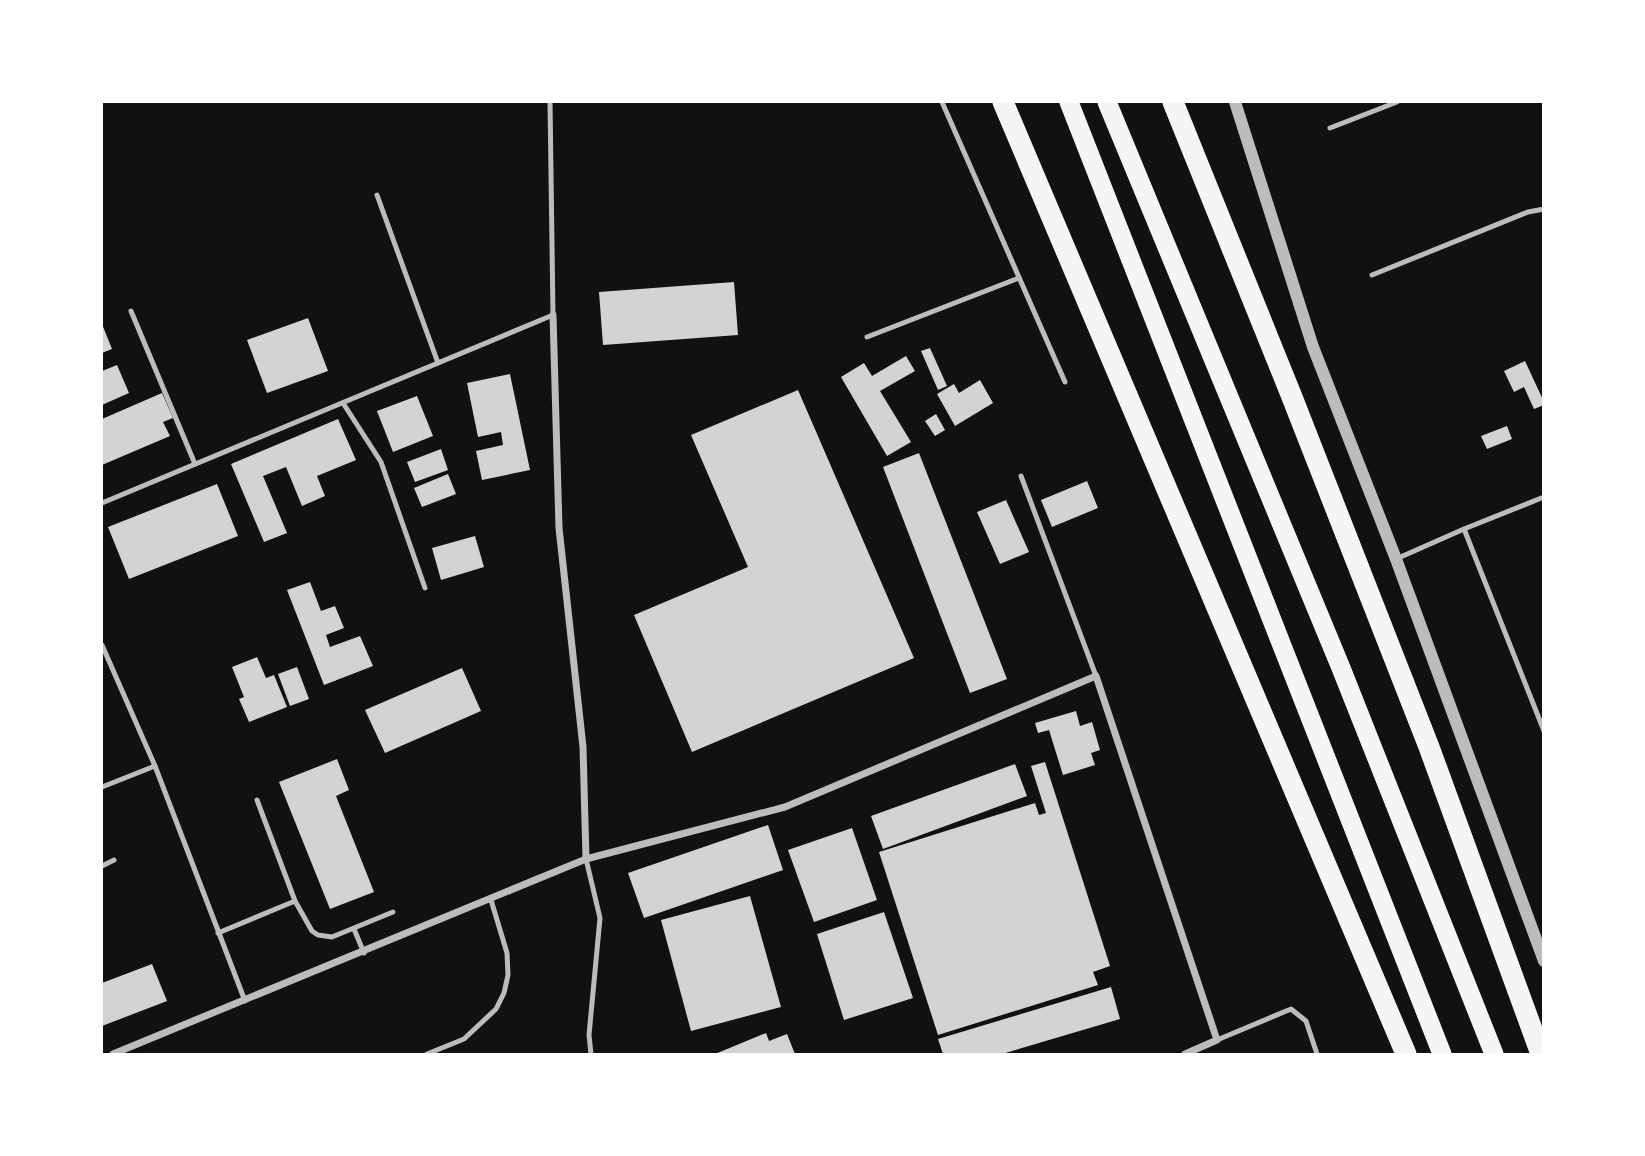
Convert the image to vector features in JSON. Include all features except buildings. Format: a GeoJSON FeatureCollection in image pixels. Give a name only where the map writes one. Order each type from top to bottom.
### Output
{"type":"FeatureCollection","features":[{"type":"Feature","properties":{"kind":"highway"},"geometry":{"type":"LineString","coordinates":[[1003,102],[1406,1055]]}},
{"type":"Feature","properties":{"kind":"highway"},"geometry":{"type":"LineString","coordinates":[[1069,102],[1442,1055]]}},
{"type":"Feature","properties":{"kind":"highway"},"geometry":{"type":"LineString","coordinates":[[1107,102],[1341,668],[1494,1055]]}},
{"type":"Feature","properties":{"kind":"highway"},"geometry":{"type":"LineString","coordinates":[[1173,102],[1429,747],[1541,1055]]}},
{"type":"Feature","properties":{"kind":"street"},"geometry":{"type":"LineString","coordinates":[[1235,102],[1312,347],[1396,559],[1544,961]]}},
{"type":"Feature","properties":{"kind":"street"},"geometry":{"type":"LineString","coordinates":[[554,315],[559,528],[583,747],[586,859]]}},
{"type":"Feature","properties":{"kind":"street"},"geometry":{"type":"LineString","coordinates":[[113,1055],[586,859],[785,807],[1096,676],[1217,1040],[1185,1055]]}},
{"type":"Feature","properties":{"kind":"lane"},"geometry":{"type":"LineString","coordinates":[[102,503],[554,315],[550,102]]}},
{"type":"Feature","properties":{"kind":"lane"},"geometry":{"type":"LineString","coordinates":[[942,102],[1065,382]]}},
{"type":"Feature","properties":{"kind":"lane"},"geometry":{"type":"LineString","coordinates":[[1330,128],[1397,102]]}},
{"type":"Feature","properties":{"kind":"lane"},"geometry":{"type":"LineString","coordinates":[[377,195],[438,363]]}},
{"type":"Feature","properties":{"kind":"lane"},"geometry":{"type":"LineString","coordinates":[[1372,275],[1528,212],[1544,209]]}},
{"type":"Feature","properties":{"kind":"lane"},"geometry":{"type":"LineString","coordinates":[[867,337],[1019,278]]}},
{"type":"Feature","properties":{"kind":"lane"},"geometry":{"type":"LineString","coordinates":[[131,310],[195,464]]}},
{"type":"Feature","properties":{"kind":"lane"},"geometry":{"type":"LineString","coordinates":[[343,403],[381,462],[425,588]]}},
{"type":"Feature","properties":{"kind":"lane"},"geometry":{"type":"LineString","coordinates":[[1021,476],[1096,676]]}},
{"type":"Feature","properties":{"kind":"lane"},"geometry":{"type":"LineString","coordinates":[[1396,559],[1544,497]]}},
{"type":"Feature","properties":{"kind":"lane"},"geometry":{"type":"LineString","coordinates":[[1464,529],[1544,731]]}},
{"type":"Feature","properties":{"kind":"lane"},"geometry":{"type":"LineString","coordinates":[[102,645],[155,766],[245,1001]]}},
{"type":"Feature","properties":{"kind":"lane"},"geometry":{"type":"LineString","coordinates":[[102,787],[155,766]]}},
{"type":"Feature","properties":{"kind":"lane"},"geometry":{"type":"LineString","coordinates":[[257,800],[295,901],[307,925],[318,935],[332,937],[393,912]]}},
{"type":"Feature","properties":{"kind":"lane"},"geometry":{"type":"LineString","coordinates":[[586,859],[600,918],[589,1035],[591,1055]]}},
{"type":"Feature","properties":{"kind":"lane"},"geometry":{"type":"LineString","coordinates":[[102,866],[114,860]]}},
{"type":"Feature","properties":{"kind":"lane"},"geometry":{"type":"LineString","coordinates":[[427,1055],[464,1039],[496,1009],[504,993],[508,975],[507,953],[491,900]]}},
{"type":"Feature","properties":{"kind":"lane"},"geometry":{"type":"LineString","coordinates":[[218,933],[295,901]]}},
{"type":"Feature","properties":{"kind":"lane"},"geometry":{"type":"LineString","coordinates":[[354,929],[364,953]]}},
{"type":"Feature","properties":{"kind":"lane"},"geometry":{"type":"LineString","coordinates":[[1217,1040],[1291,1009],[1306,1021],[1317,1055]]}}]}
